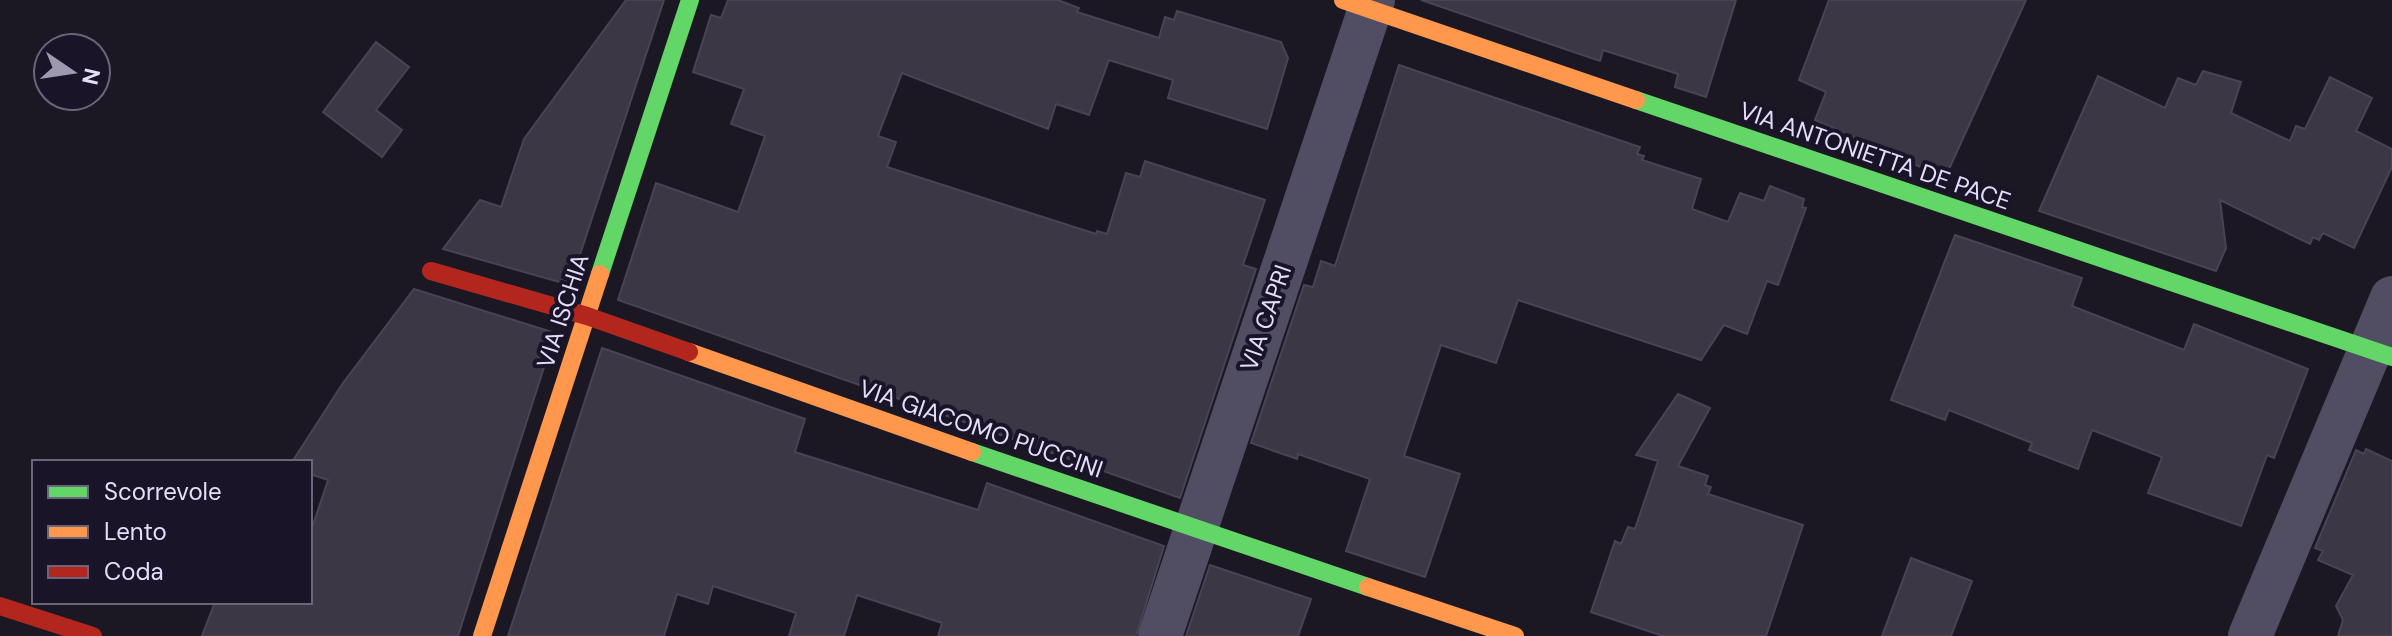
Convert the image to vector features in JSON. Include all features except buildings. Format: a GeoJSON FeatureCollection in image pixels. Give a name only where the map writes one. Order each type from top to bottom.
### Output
{"type":"FeatureCollection","features":[{"type":"Feature","properties":{"kind":"street","name":"VIA ISCHIA"},"geometry":{"type":"LineString","coordinates":[[482,636],[690,0]]}},
{"type":"Feature","properties":{"kind":"street","name":"VIA ANTONIETTA DE PACE"},"geometry":{"type":"LineString","coordinates":[[1362,3],[2382,353]]}},
{"type":"Feature","properties":{"kind":"street","name":"VIA CAPRI"},"geometry":{"type":"LineString","coordinates":[[1160,636],[1362,3]]}},
{"type":"Feature","properties":{"kind":"street","name":"VIA GIACOMO PUCCINI"},"geometry":{"type":"LineString","coordinates":[[431,271],[587,316],[1195,530],[1515,636]]}},
{"type":"Feature","properties":{"kind":"street"},"geometry":{"type":"LineString","coordinates":[[2250,636],[2382,353],[2392,298]]}},
{"type":"Feature","properties":{"kind":"street"},"geometry":{"type":"LineString","coordinates":[[0,606],[93,636]]}},
{"type":"Feature","properties":{"kind":"traffic: fast"},"geometry":{"type":"LineString","coordinates":[[600,274],[690,0]]}},
{"type":"Feature","properties":{"kind":"traffic: fast"},"geometry":{"type":"LineString","coordinates":[[1636,100],[2392,357]]}},
{"type":"Feature","properties":{"kind":"traffic: fast"},"geometry":{"type":"LineString","coordinates":[[972,452],[1368,587]]}},
{"type":"Feature","properties":{"kind":"traffic: slow"},"geometry":{"type":"LineString","coordinates":[[1343,0],[1636,100]]}},
{"type":"Feature","properties":{"kind":"traffic: slow"},"geometry":{"type":"LineString","coordinates":[[482,636],[600,274]]}},
{"type":"Feature","properties":{"kind":"traffic: slow"},"geometry":{"type":"LineString","coordinates":[[689,352],[972,452]]}},
{"type":"Feature","properties":{"kind":"traffic: slow"},"geometry":{"type":"LineString","coordinates":[[1368,587],[1515,636]]}},
{"type":"Feature","properties":{"kind":"traffic: jam"},"geometry":{"type":"LineString","coordinates":[[431,271],[587,316],[689,352]]}},
{"type":"Feature","properties":{"kind":"traffic: jam"},"geometry":{"type":"LineString","coordinates":[[0,606],[93,636]]}}]}
